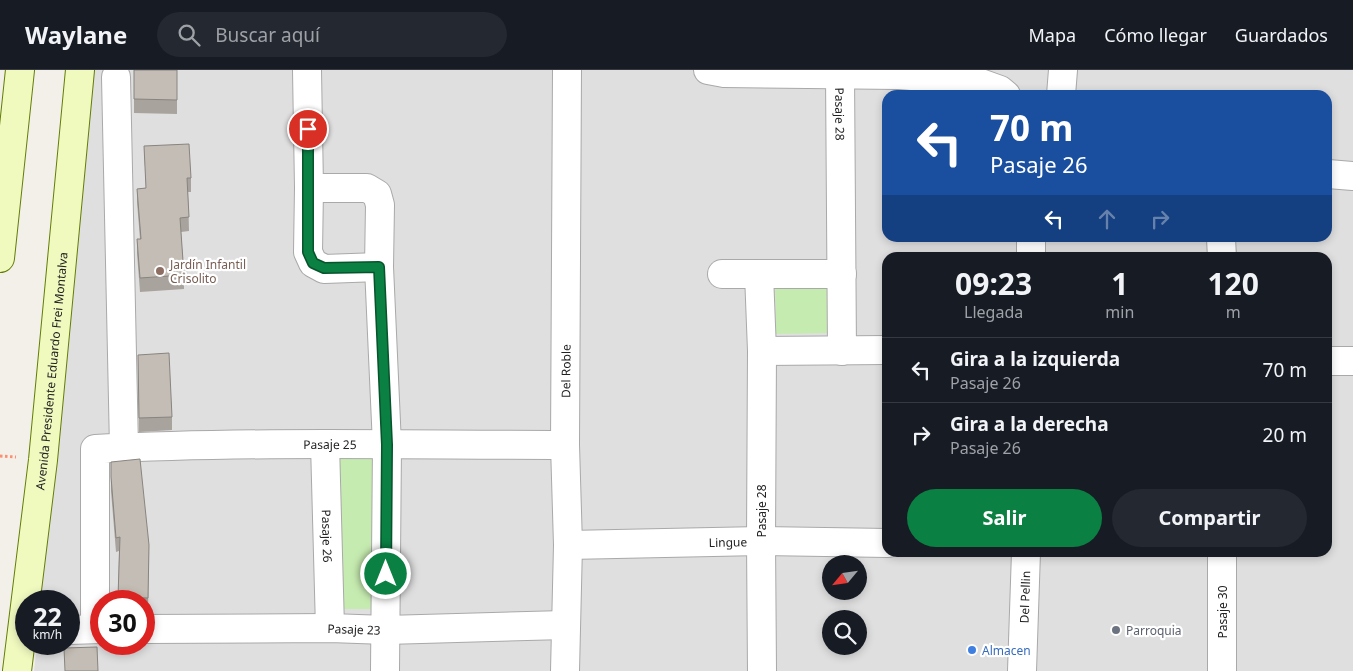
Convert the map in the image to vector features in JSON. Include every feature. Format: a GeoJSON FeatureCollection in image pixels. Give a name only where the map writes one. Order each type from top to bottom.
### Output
{"type":"FeatureCollection","features":[{"type":"Feature","properties":{"kind":"main road"},"geometry":{"type":"LineString","coordinates":[[0,258],[20,70]]}},
{"type":"Feature","properties":{"kind":"main road","name":"Avenida Presidente Eduardo Frei Montalva"},"geometry":{"type":"LineString","coordinates":[[17,671],[43,460],[80,70]]}},
{"type":"Feature","properties":{"kind":"street"},"geometry":{"type":"LineString","coordinates":[[307,70],[308,252],[313,263],[324,268],[379,267]]}},
{"type":"Feature","properties":{"kind":"street","name":"Del Roble"},"geometry":{"type":"LineString","coordinates":[[565,671],[568,544],[565,445],[567,70]]}},
{"type":"Feature","properties":{"kind":"street"},"geometry":{"type":"LineString","coordinates":[[1061,90],[1063,70]]}},
{"type":"Feature","properties":{"kind":"street"},"geometry":{"type":"LineString","coordinates":[[719,71],[840,74],[899,72],[975,81],[1000,90]]}},
{"type":"Feature","properties":{"kind":"street","name":"Pasaje 28"},"geometry":{"type":"LineString","coordinates":[[840,74],[842,351]]}},
{"type":"Feature","properties":{"kind":"street"},"geometry":{"type":"LineString","coordinates":[[116,77],[124,448]]}},
{"type":"Feature","properties":{"kind":"street"},"geometry":{"type":"LineString","coordinates":[[1332,174],[1353,176]]}},
{"type":"Feature","properties":{"kind":"street"},"geometry":{"type":"LineString","coordinates":[[309,188],[367,188],[377,194],[380,205],[379,267],[387,445],[385,671]]}},
{"type":"Feature","properties":{"kind":"street"},"geometry":{"type":"LineString","coordinates":[[722,274],[842,274]]}},
{"type":"Feature","properties":{"kind":"street","name":"Pasaje 28"},"geometry":{"type":"LineString","coordinates":[[759,274],[762,351],[762,671]]}},
{"type":"Feature","properties":{"kind":"street"},"geometry":{"type":"LineString","coordinates":[[762,351],[882,350]]}},
{"type":"Feature","properties":{"kind":"street"},"geometry":{"type":"LineString","coordinates":[[1332,361],[1353,361]]}},
{"type":"Feature","properties":{"kind":"street","name":"Pasaje 25"},"geometry":{"type":"LineString","coordinates":[[88,629],[95,449],[325,444],[565,445]]}},
{"type":"Feature","properties":{"kind":"street","name":"Pasaje 26"},"geometry":{"type":"LineString","coordinates":[[325,444],[330,628]]}},
{"type":"Feature","properties":{"kind":"street","name":"Lingue"},"geometry":{"type":"LineString","coordinates":[[568,544],[761,541],[882,542]]}},
{"type":"Feature","properties":{"kind":"street","name":"Del Pellin"},"geometry":{"type":"LineString","coordinates":[[1022,671],[1026,557]]}},
{"type":"Feature","properties":{"kind":"street","name":"Pasaje 30"},"geometry":{"type":"LineString","coordinates":[[1222,557],[1222,671]]}},
{"type":"Feature","properties":{"kind":"street","name":"Pasaje 23"},"geometry":{"type":"LineString","coordinates":[[155,629],[330,628],[386,630],[565,625]]}},
{"type":"Feature","properties":{"kind":"shaded area"},"geometry":{"type":"Polygon","coordinates":[[[89,70],[1353,70],[1353,671],[34,671],[36,655],[80,655],[80,590],[41,590],[89,70]]]}},
{"type":"Feature","properties":{"kind":"green space"},"geometry":{"type":"Polygon","coordinates":[[[832,283],[833,333],[776,334],[775,284],[832,283]]]}},
{"type":"Feature","properties":{"kind":"green space"},"geometry":{"type":"Polygon","coordinates":[[[333,458],[374,458],[377,609],[336,609],[333,458]]]}},
{"type":"Feature","properties":{"kind":"building"},"geometry":{"type":"Polygon","coordinates":[[[134,70],[177,70],[177,100],[134,99],[134,70]]]}},
{"type":"Feature","properties":{"kind":"building"},"geometry":{"type":"Polygon","coordinates":[[[189,144],[191,178],[187,178],[189,217],[180,218],[184,275],[140,278],[137,239],[141,239],[137,189],[146,188],[144,146],[189,144]]]}},
{"type":"Feature","properties":{"kind":"building"},"geometry":{"type":"Polygon","coordinates":[[[169,353],[172,417],[139,418],[138,355],[169,353]]]}},
{"type":"Feature","properties":{"kind":"building"},"geometry":{"type":"Polygon","coordinates":[[[140,459],[149,545],[148,590],[118,590],[120,537],[116,538],[111,462],[140,459]]]}},
{"type":"Feature","properties":{"kind":"building"},"geometry":{"type":"Polygon","coordinates":[[[90,647],[90,655],[97,655],[98,671],[65,671],[64,655],[80,655],[80,648],[90,647]]]}},
{"type":"Feature","properties":{"kind":"place","name":"Jardín Infantil Crisolito"},"geometry":{"type":"Point","coordinates":[160,271]}},
{"type":"Feature","properties":{"kind":"place","name":"Parroquia"},"geometry":{"type":"Point","coordinates":[1116,630]}},
{"type":"Feature","properties":{"kind":"place","name":"Almacen"},"geometry":{"type":"Point","coordinates":[972,650]}},
{"type":"Feature","properties":{"kind":"route"},"geometry":{"type":"LineString","coordinates":[[308,129],[308,252],[313,263],[324,268],[379,267],[387,445],[386,574]]}}]}
